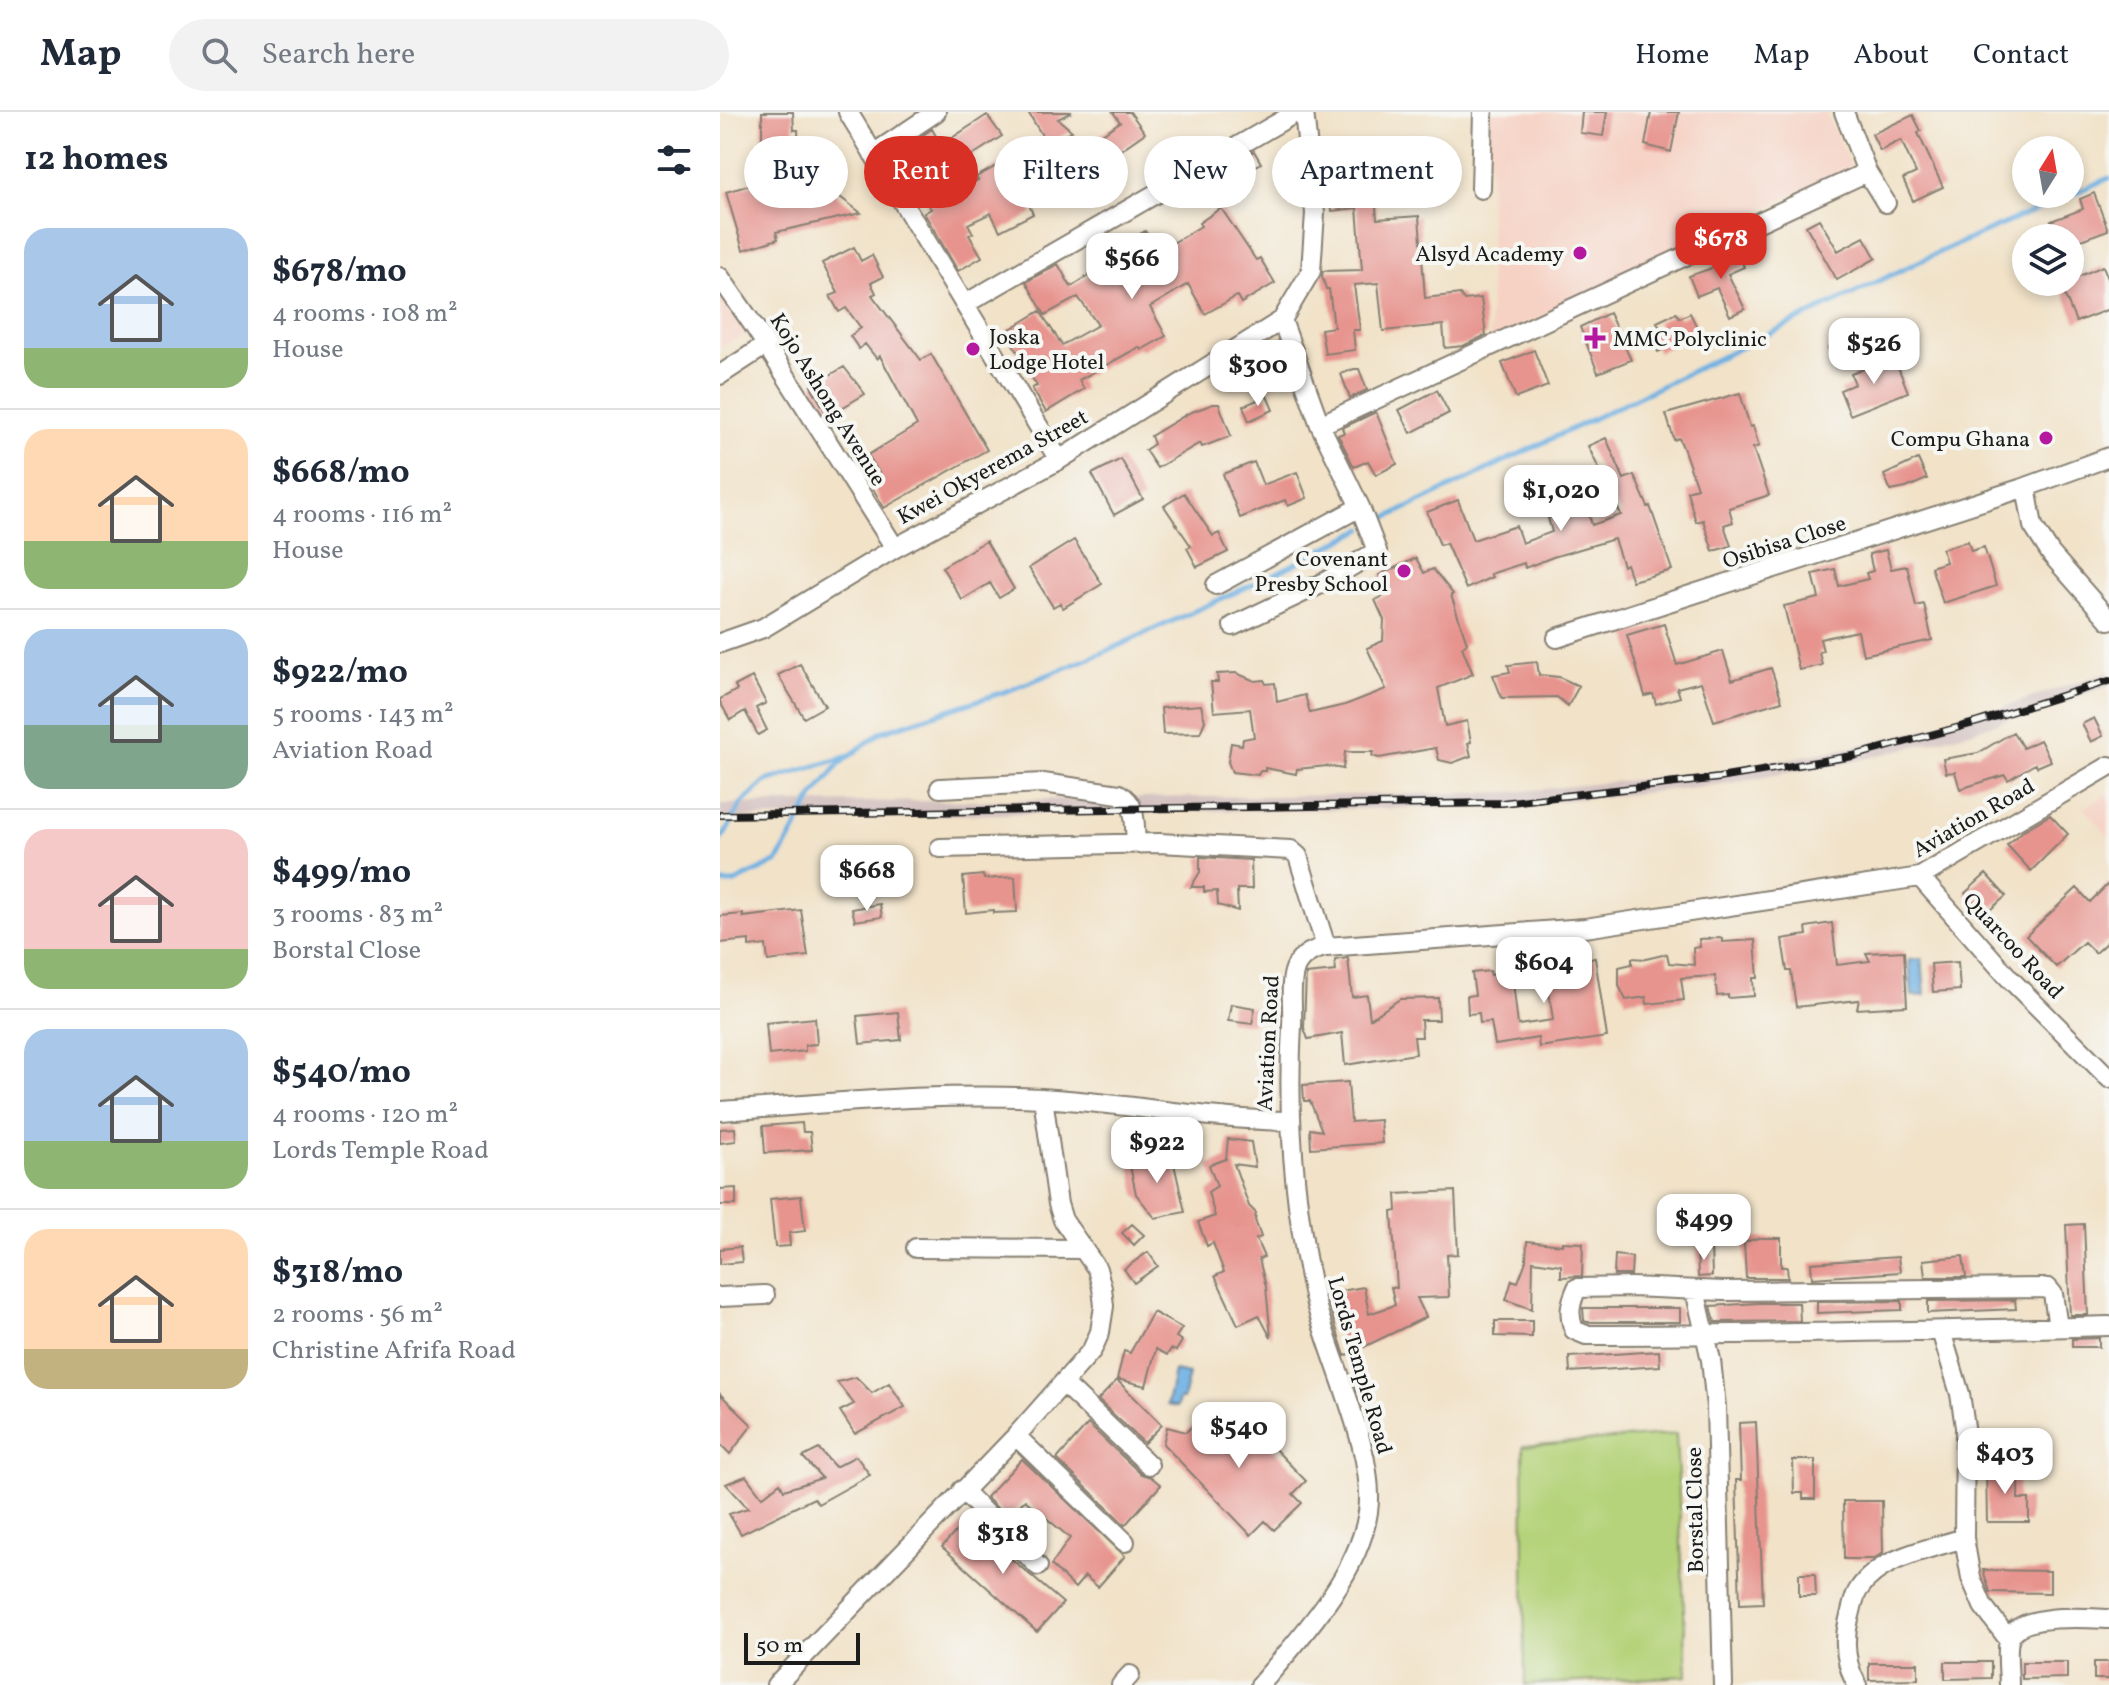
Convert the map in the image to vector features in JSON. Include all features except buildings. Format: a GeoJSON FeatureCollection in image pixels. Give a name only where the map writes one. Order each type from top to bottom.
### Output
{"type":"FeatureCollection","features":[{"type":"Feature","properties":{"kind":"street"},"geometry":{"type":"LineString","coordinates":[[848,112],[864,139]]}},
{"type":"Feature","properties":{"kind":"street"},"geometry":{"type":"LineString","coordinates":[[900,136],[936,112]]}},
{"type":"Feature","properties":{"kind":"street"},"geometry":{"type":"LineString","coordinates":[[965,304],[1297,112]]}},
{"type":"Feature","properties":{"kind":"street"},"geometry":{"type":"LineString","coordinates":[[1233,626],[1343,572],[1377,551],[1320,425],[1282,320],[1311,271],[1315,213],[1304,112]]}},
{"type":"Feature","properties":{"kind":"street"},"geometry":{"type":"LineString","coordinates":[[1481,189],[1483,112]]}},
{"type":"Feature","properties":{"kind":"street"},"geometry":{"type":"LineString","coordinates":[[1844,112],[1867,172],[1886,203]]}},
{"type":"Feature","properties":{"kind":"street"},"geometry":{"type":"LineString","coordinates":[[1320,425],[1867,172]]}},
{"type":"Feature","properties":{"kind":"street"},"geometry":{"type":"LineString","coordinates":[[906,208],[1059,460]]}},
{"type":"Feature","properties":{"kind":"street","name":"Kojo Ashong Avenue"},"geometry":{"type":"LineString","coordinates":[[720,277],[895,548]]}},
{"type":"Feature","properties":{"kind":"street","name":"Kwei Okyerema Street"},"geometry":{"type":"LineString","coordinates":[[720,643],[763,628],[895,548],[1059,460],[1282,320]]}},
{"type":"Feature","properties":{"kind":"street"},"geometry":{"type":"LineString","coordinates":[[720,375],[766,345]]}},
{"type":"Feature","properties":{"kind":"street","name":"Osibisa Close"},"geometry":{"type":"LineString","coordinates":[[1557,638],[2026,487],[2109,457]]}},
{"type":"Feature","properties":{"kind":"street"},"geometry":{"type":"LineString","coordinates":[[2026,487],[2033,526],[2051,554],[2109,620]]}},
{"type":"Feature","properties":{"kind":"street"},"geometry":{"type":"LineString","coordinates":[[1216,585],[1363,515]]}},
{"type":"Feature","properties":{"kind":"street","name":"Aviation Road"},"geometry":{"type":"LineString","coordinates":[[720,1111],[945,1097],[1043,1098],[1243,1121],[1290,1121],[1291,975],[1311,950],[1585,928],[1920,877],[2109,766]]}},
{"type":"Feature","properties":{"kind":"street"},"geometry":{"type":"LineString","coordinates":[[940,788],[1043,783],[1119,794],[1128,799],[1133,809],[1136,843]]}},
{"type":"Feature","properties":{"kind":"street"},"geometry":{"type":"LineString","coordinates":[[940,848],[1197,843],[1291,850],[1298,856],[1326,947]]}},
{"type":"Feature","properties":{"kind":"street","name":"Quarcoo Road"},"geometry":{"type":"LineString","coordinates":[[1920,877],[2009,978],[2109,1078]]}},
{"type":"Feature","properties":{"kind":"street"},"geometry":{"type":"LineString","coordinates":[[776,1685],[1016,1436],[1092,1350],[1100,1332],[1102,1288],[1097,1269],[1063,1220],[1058,1204],[1043,1098]]}},
{"type":"Feature","properties":{"kind":"street","name":"Lords Temple Road"},"geometry":{"type":"LineString","coordinates":[[1260,1685],[1318,1615],[1333,1591],[1362,1544],[1369,1509],[1365,1461],[1315,1299],[1304,1249],[1290,1121]]}},
{"type":"Feature","properties":{"kind":"street"},"geometry":{"type":"LineString","coordinates":[[916,1248],[1082,1249]]}},
{"type":"Feature","properties":{"kind":"street"},"geometry":{"type":"LineString","coordinates":[[2058,1327],[2053,1294],[2048,1288],[1577,1288],[1570,1304],[1574,1330],[1586,1335],[1941,1331],[2109,1326]]}},
{"type":"Feature","properties":{"kind":"street","name":"Borstal Close"},"geometry":{"type":"LineString","coordinates":[[1695,1290],[1706,1335],[1716,1407],[1723,1685]]}},
{"type":"Feature","properties":{"kind":"street"},"geometry":{"type":"LineString","coordinates":[[720,1297],[765,1295]]}},
{"type":"Feature","properties":{"kind":"street"},"geometry":{"type":"LineString","coordinates":[[1941,1331],[1960,1394],[1965,1427],[1964,1538],[1975,1592],[2009,1640]]}},
{"type":"Feature","properties":{"kind":"street"},"geometry":{"type":"LineString","coordinates":[[1064,1384],[1149,1465]]}},
{"type":"Feature","properties":{"kind":"street"},"geometry":{"type":"LineString","coordinates":[[1016,1436],[1125,1542]]}},
{"type":"Feature","properties":{"kind":"street"},"geometry":{"type":"LineString","coordinates":[[962,1490],[1038,1566]]}},
{"type":"Feature","properties":{"kind":"street"},"geometry":{"type":"LineString","coordinates":[[1857,1685],[1848,1667],[1845,1633],[1857,1590],[1875,1573],[1899,1559],[1964,1538]]}},
{"type":"Feature","properties":{"kind":"street"},"geometry":{"type":"LineString","coordinates":[[2009,1685],[2009,1640],[2016,1630],[2036,1620],[2109,1619]]}},
{"type":"Feature","properties":{"kind":"shaded area","name":"Alsyd Academy"},"geometry":{"type":"Polygon","coordinates":[[[1490,112],[1825,112],[1851,166],[1490,341],[1490,112]]]}},
{"type":"Feature","properties":{"kind":"shaded area"},"geometry":{"type":"Polygon","coordinates":[[[720,261],[761,327],[720,347],[720,261]]]}},
{"type":"Feature","properties":{"kind":"shaded area"},"geometry":{"type":"Polygon","coordinates":[[[2109,672],[2109,686],[1970,732],[1852,762],[1723,784],[1633,794],[1516,805],[1418,808],[720,818],[720,804],[1515,792],[1720,771],[1849,748],[1966,719],[2109,672]]]}},
{"type":"Feature","properties":{"kind":"shaded area"},"geometry":{"type":"Polygon","coordinates":[[[2109,793],[2109,837],[2084,808],[2109,793]]]}},
{"type":"Feature","properties":{"kind":"green space"},"geometry":{"type":"Polygon","coordinates":[[[1676,1434],[1687,1676],[1525,1685],[1523,1446],[1676,1434]]]}},
{"type":"Feature","properties":{"kind":"water"},"geometry":{"type":"Polygon","coordinates":[[[1922,959],[1925,995],[1912,996],[1909,960],[1922,959]]]}},
{"type":"Feature","properties":{"kind":"water"},"geometry":{"type":"Polygon","coordinates":[[[1174,1371],[1189,1374],[1183,1399],[1179,1399],[1177,1407],[1167,1405],[1174,1371]]]}},
{"type":"Feature","properties":{"kind":"waterway"},"geometry":{"type":"LineString","coordinates":[[1372,525],[1935,254],[2109,178]]}},
{"type":"Feature","properties":{"kind":"waterway"},"geometry":{"type":"LineString","coordinates":[[720,883],[733,883],[778,861],[813,797],[839,764],[881,732],[1010,690],[1100,654],[1267,578],[1363,529]]}},
{"type":"Feature","properties":{"kind":"waterway"},"geometry":{"type":"LineString","coordinates":[[720,839],[741,804],[766,781],[846,757]]}},
{"type":"Feature","properties":{"kind":"railway"},"geometry":{"type":"LineString","coordinates":[[720,815],[1502,803],[1719,778],[1853,756],[1978,722],[2109,681]]}},
{"type":"Feature","properties":{"kind":"place","name":"Alsyd Academy"},"geometry":{"type":"Point","coordinates":[1580,253]}},
{"type":"Feature","properties":{"kind":"place","name":"MMC Polyclinic"},"geometry":{"type":"Point","coordinates":[1595,338]}},
{"type":"Feature","properties":{"kind":"place","name":"Joska Lodge Hotel"},"geometry":{"type":"Point","coordinates":[973,349]}},
{"type":"Feature","properties":{"kind":"place","name":"Compu Ghana"},"geometry":{"type":"Point","coordinates":[2046,438]}},
{"type":"Feature","properties":{"kind":"place","name":"Covenant Presby School"},"geometry":{"type":"Point","coordinates":[1404,571]}}]}
